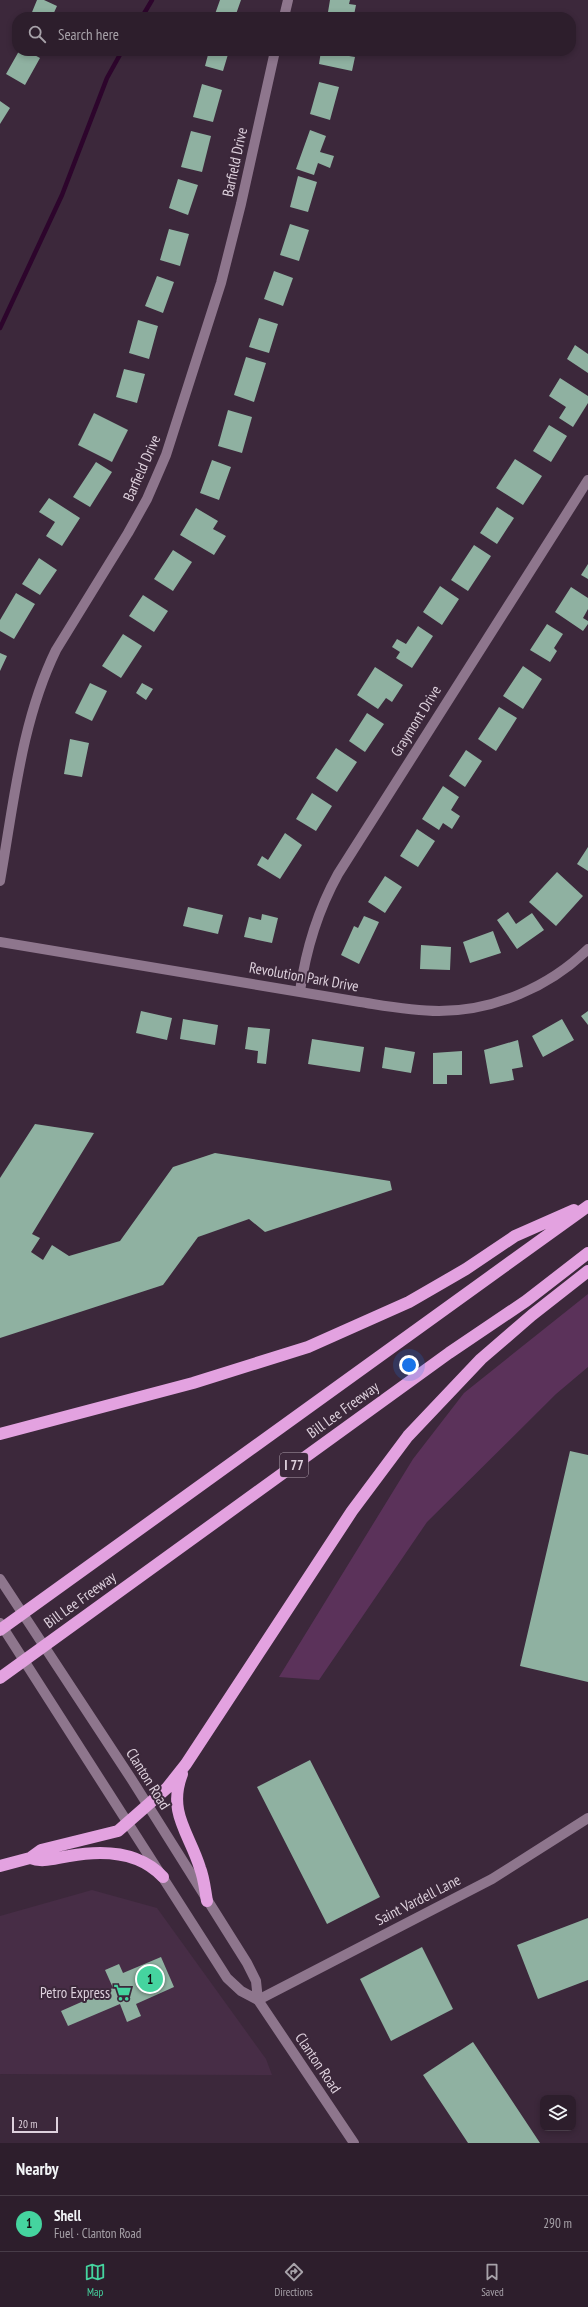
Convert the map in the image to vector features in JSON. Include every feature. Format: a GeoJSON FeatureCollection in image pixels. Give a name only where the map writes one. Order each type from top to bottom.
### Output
{"type":"FeatureCollection","features":[{"type":"Feature","properties":{"kind":"highway"},"geometry":{"type":"LineString","coordinates":[[0,1434],[193,1382],[308,1348],[409,1302],[466,1270],[515,1236],[588,1205]]}},
{"type":"Feature","properties":{"kind":"highway","name":"Bill Lee Freeway"},"geometry":{"type":"LineString","coordinates":[[0,1630],[588,1205]]}},
{"type":"Feature","properties":{"kind":"highway","name":"Bill Lee Freeway"},"geometry":{"type":"LineString","coordinates":[[0,1678],[443,1358],[526,1301],[588,1254]]}},
{"type":"Feature","properties":{"kind":"highway"},"geometry":{"type":"LineString","coordinates":[[0,1866],[30,1858],[41,1850],[114,1833],[129,1823],[170,1785],[186,1764],[352,1511],[408,1436],[481,1359],[588,1270]]}},
{"type":"Feature","properties":{"kind":"highway"},"geometry":{"type":"LineString","coordinates":[[186,1764],[179,1784],[178,1812],[183,1832],[200,1867],[207,1901]]}},
{"type":"Feature","properties":{"kind":"highway"},"geometry":{"type":"LineString","coordinates":[[30,1858],[43,1861],[85,1853],[119,1854],[144,1862],[163,1877]]}},
{"type":"Feature","properties":{"kind":"street"},"geometry":{"type":"LineString","coordinates":[[285,12],[288,0]]}},
{"type":"Feature","properties":{"kind":"street","name":"Barfield Drive"},"geometry":{"type":"LineString","coordinates":[[0,881],[26,735],[44,675],[56,650],[143,505],[174,432],[221,283],[241,204],[274,56]]}},
{"type":"Feature","properties":{"kind":"street","name":"Graymont Drive"},"geometry":{"type":"LineString","coordinates":[[300,991],[311,933],[322,903],[338,874],[588,480]]}},
{"type":"Feature","properties":{"kind":"street","name":"Revolution Park Drive"},"geometry":{"type":"LineString","coordinates":[[0,942],[412,1010],[439,1011],[485,1006],[515,997],[542,984],[568,967],[588,949]]}},
{"type":"Feature","properties":{"kind":"street","name":"Clanton Road"},"geometry":{"type":"LineString","coordinates":[[0,1579],[148,1806],[251,1969],[256,1982],[258,2000],[354,2143]]}},
{"type":"Feature","properties":{"kind":"street","name":"Clanton Road"},"geometry":{"type":"LineString","coordinates":[[0,1623],[227,1978],[241,1991],[258,2000]]}},
{"type":"Feature","properties":{"kind":"street","name":"Saint Vardell Lane"},"geometry":{"type":"LineString","coordinates":[[258,2000],[492,1879],[588,1818]]}},
{"type":"Feature","properties":{"kind":"shaded area"},"geometry":{"type":"Polygon","coordinates":[[[588,1294],[588,1367],[556,1394],[427,1522],[319,1680],[279,1677],[413,1459],[464,1393],[588,1294]]]}},
{"type":"Feature","properties":{"kind":"shaded area"},"geometry":{"type":"Polygon","coordinates":[[[92,1890],[157,1908],[266,2059],[272,2075],[0,2074],[0,1916],[92,1890]]]}},
{"type":"Feature","properties":{"kind":"building"},"geometry":{"type":"Polygon","coordinates":[[[37,0],[44,0],[57,6],[54,12],[32,12],[37,0]]]}},
{"type":"Feature","properties":{"kind":"building"},"geometry":{"type":"Polygon","coordinates":[[[220,0],[241,0],[237,12],[216,12],[220,0]]]}},
{"type":"Feature","properties":{"kind":"building"},"geometry":{"type":"Polygon","coordinates":[[[330,0],[350,0],[349,4],[356,5],[355,12],[328,12],[330,0]]]}},
{"type":"Feature","properties":{"kind":"building"},"geometry":{"type":"Polygon","coordinates":[[[16,56],[36,56],[40,58],[25,85],[6,74],[16,56]]]}},
{"type":"Feature","properties":{"kind":"building"},"geometry":{"type":"Polygon","coordinates":[[[208,56],[228,56],[223,71],[205,66],[208,56]]]}},
{"type":"Feature","properties":{"kind":"building"},"geometry":{"type":"Polygon","coordinates":[[[320,56],[355,57],[352,71],[319,64],[320,56]]]}},
{"type":"Feature","properties":{"kind":"building"},"geometry":{"type":"Polygon","coordinates":[[[319,82],[339,87],[330,120],[310,114],[319,82]]]}},
{"type":"Feature","properties":{"kind":"building"},"geometry":{"type":"Polygon","coordinates":[[[202,84],[222,90],[213,122],[193,117],[202,84]]]}},
{"type":"Feature","properties":{"kind":"building"},"geometry":{"type":"Polygon","coordinates":[[[0,101],[10,108],[0,124],[0,101]]]}},
{"type":"Feature","properties":{"kind":"building"},"geometry":{"type":"Polygon","coordinates":[[[310,130],[326,136],[320,152],[334,156],[330,168],[318,163],[314,175],[296,169],[310,130]]]}},
{"type":"Feature","properties":{"kind":"building"},"geometry":{"type":"Polygon","coordinates":[[[191,131],[211,136],[202,172],[181,167],[191,131]]]}},
{"type":"Feature","properties":{"kind":"building"},"geometry":{"type":"Polygon","coordinates":[[[298,176],[317,182],[308,212],[290,207],[298,176]]]}},
{"type":"Feature","properties":{"kind":"building"},"geometry":{"type":"Polygon","coordinates":[[[178,179],[198,185],[188,215],[169,208],[178,179]]]}},
{"type":"Feature","properties":{"kind":"building"},"geometry":{"type":"Polygon","coordinates":[[[290,224],[309,230],[299,261],[280,255],[290,224]]]}},
{"type":"Feature","properties":{"kind":"building"},"geometry":{"type":"Polygon","coordinates":[[[169,229],[189,234],[180,266],[160,260],[169,229]]]}},
{"type":"Feature","properties":{"kind":"building"},"geometry":{"type":"Polygon","coordinates":[[[274,271],[293,278],[283,306],[264,299],[274,271]]]}},
{"type":"Feature","properties":{"kind":"building"},"geometry":{"type":"Polygon","coordinates":[[[157,276],[174,282],[163,313],[145,306],[157,276]]]}},
{"type":"Feature","properties":{"kind":"building"},"geometry":{"type":"Polygon","coordinates":[[[259,318],[278,324],[269,353],[249,347],[259,318]]]}},
{"type":"Feature","properties":{"kind":"building"},"geometry":{"type":"Polygon","coordinates":[[[138,320],[158,326],[149,359],[129,353],[138,320]]]}},
{"type":"Feature","properties":{"kind":"building"},"geometry":{"type":"Polygon","coordinates":[[[575,345],[588,354],[588,373],[567,359],[575,345]]]}},
{"type":"Feature","properties":{"kind":"building"},"geometry":{"type":"Polygon","coordinates":[[[246,357],[266,363],[254,402],[234,395],[246,357]]]}},
{"type":"Feature","properties":{"kind":"building"},"geometry":{"type":"Polygon","coordinates":[[[124,369],[145,374],[137,403],[116,397],[124,369]]]}},
{"type":"Feature","properties":{"kind":"building"},"geometry":{"type":"Polygon","coordinates":[[[560,378],[588,396],[588,403],[573,427],[559,418],[566,407],[549,396],[560,378]]]}},
{"type":"Feature","properties":{"kind":"building"},"geometry":{"type":"Polygon","coordinates":[[[228,410],[252,417],[242,453],[218,446],[228,410]]]}},
{"type":"Feature","properties":{"kind":"building"},"geometry":{"type":"Polygon","coordinates":[[[94,413],[128,430],[112,462],[78,445],[94,413]]]}},
{"type":"Feature","properties":{"kind":"building"},"geometry":{"type":"Polygon","coordinates":[[[549,425],[567,436],[551,462],[533,451],[549,425]]]}},
{"type":"Feature","properties":{"kind":"building"},"geometry":{"type":"Polygon","coordinates":[[[515,459],[542,476],[523,505],[496,488],[515,459]]]}},
{"type":"Feature","properties":{"kind":"building"},"geometry":{"type":"Polygon","coordinates":[[[212,460],[231,467],[219,500],[200,493],[212,460]]]}},
{"type":"Feature","properties":{"kind":"building"},"geometry":{"type":"Polygon","coordinates":[[[96,462],[112,472],[90,507],[73,497],[96,462]]]}},
{"type":"Feature","properties":{"kind":"building"},"geometry":{"type":"Polygon","coordinates":[[[49,498],[80,518],[62,546],[46,536],[55,522],[39,512],[49,498]]]}},
{"type":"Feature","properties":{"kind":"building"},"geometry":{"type":"Polygon","coordinates":[[[497,507],[514,518],[497,544],[480,533],[497,507]]]}},
{"type":"Feature","properties":{"kind":"building"},"geometry":{"type":"Polygon","coordinates":[[[196,508],[218,521],[213,529],[226,536],[214,555],[180,535],[196,508]]]}},
{"type":"Feature","properties":{"kind":"building"},"geometry":{"type":"Polygon","coordinates":[[[474,545],[491,556],[468,591],[451,580],[474,545]]]}},
{"type":"Feature","properties":{"kind":"building"},"geometry":{"type":"Polygon","coordinates":[[[173,550],[192,562],[173,591],[154,579],[173,550]]]}},
{"type":"Feature","properties":{"kind":"building"},"geometry":{"type":"Polygon","coordinates":[[[39,558],[57,570],[40,595],[22,584],[39,558]]]}},
{"type":"Feature","properties":{"kind":"building"},"geometry":{"type":"Polygon","coordinates":[[[588,564],[588,579],[581,575],[588,564]]]}},
{"type":"Feature","properties":{"kind":"building"},"geometry":{"type":"Polygon","coordinates":[[[440,586],[459,599],[442,625],[423,612],[440,586]]]}},
{"type":"Feature","properties":{"kind":"building"},"geometry":{"type":"Polygon","coordinates":[[[571,587],[588,598],[588,609],[583,618],[588,621],[588,624],[583,631],[555,612],[571,587]]]}},
{"type":"Feature","properties":{"kind":"building"},"geometry":{"type":"Polygon","coordinates":[[[16,593],[35,604],[14,639],[0,631],[0,620],[16,593]]]}},
{"type":"Feature","properties":{"kind":"building"},"geometry":{"type":"Polygon","coordinates":[[[143,595],[168,611],[154,632],[129,616],[143,595]]]}},
{"type":"Feature","properties":{"kind":"building"},"geometry":{"type":"Polygon","coordinates":[[[547,624],[563,634],[554,648],[557,651],[550,662],[530,650],[547,624]]]}},
{"type":"Feature","properties":{"kind":"building"},"geometry":{"type":"Polygon","coordinates":[[[418,626],[433,636],[412,668],[396,658],[400,652],[392,647],[397,639],[406,644],[418,626]]]}},
{"type":"Feature","properties":{"kind":"building"},"geometry":{"type":"Polygon","coordinates":[[[123,634],[142,646],[121,678],[102,666],[123,634]]]}},
{"type":"Feature","properties":{"kind":"building"},"geometry":{"type":"Polygon","coordinates":[[[0,653],[7,656],[0,671],[0,653]]]}},
{"type":"Feature","properties":{"kind":"building"},"geometry":{"type":"Polygon","coordinates":[[[523,666],[542,679],[523,709],[503,696],[523,666]]]}},
{"type":"Feature","properties":{"kind":"building"},"geometry":{"type":"Polygon","coordinates":[[[375,667],[403,685],[392,702],[386,698],[378,709],[357,695],[375,667]]]}},
{"type":"Feature","properties":{"kind":"building"},"geometry":{"type":"Polygon","coordinates":[[[90,683],[107,691],[92,721],[75,713],[90,683]]]}},
{"type":"Feature","properties":{"kind":"building"},"geometry":{"type":"Polygon","coordinates":[[[142,683],[153,689],[146,700],[136,693],[142,683]]]}},
{"type":"Feature","properties":{"kind":"building"},"geometry":{"type":"Polygon","coordinates":[[[499,707],[517,718],[496,751],[478,739],[499,707]]]}},
{"type":"Feature","properties":{"kind":"building"},"geometry":{"type":"Polygon","coordinates":[[[367,713],[384,724],[365,752],[349,741],[367,713]]]}},
{"type":"Feature","properties":{"kind":"building"},"geometry":{"type":"Polygon","coordinates":[[[70,739],[89,743],[82,777],[64,774],[70,739]]]}},
{"type":"Feature","properties":{"kind":"building"},"geometry":{"type":"Polygon","coordinates":[[[336,748],[357,762],[337,792],[316,778],[336,748]]]}},
{"type":"Feature","properties":{"kind":"building"},"geometry":{"type":"Polygon","coordinates":[[[466,750],[482,761],[465,787],[449,776],[466,750]]]}},
{"type":"Feature","properties":{"kind":"building"},"geometry":{"type":"Polygon","coordinates":[[[443,786],[459,797],[451,810],[460,816],[452,829],[443,823],[439,830],[422,819],[443,786]]]}},
{"type":"Feature","properties":{"kind":"building"},"geometry":{"type":"Polygon","coordinates":[[[312,793],[332,806],[316,831],[296,819],[312,793]]]}},
{"type":"Feature","properties":{"kind":"building"},"geometry":{"type":"Polygon","coordinates":[[[417,829],[435,841],[418,867],[400,856],[417,829]]]}},
{"type":"Feature","properties":{"kind":"building"},"geometry":{"type":"Polygon","coordinates":[[[285,833],[302,845],[280,879],[257,865],[262,856],[268,860],[285,833]]]}},
{"type":"Feature","properties":{"kind":"building"},"geometry":{"type":"Polygon","coordinates":[[[588,847],[588,871],[577,864],[588,847]]]}},
{"type":"Feature","properties":{"kind":"building"},"geometry":{"type":"Polygon","coordinates":[[[557,872],[583,896],[556,926],[529,902],[557,872]]]}},
{"type":"Feature","properties":{"kind":"building"},"geometry":{"type":"Polygon","coordinates":[[[385,876],[402,887],[385,913],[368,902],[385,876]]]}},
{"type":"Feature","properties":{"kind":"building"},"geometry":{"type":"Polygon","coordinates":[[[188,907],[223,915],[218,934],[183,926],[188,907]]]}},
{"type":"Feature","properties":{"kind":"building"},"geometry":{"type":"Polygon","coordinates":[[[508,912],[516,924],[532,913],[544,930],[517,949],[497,920],[508,912]]]}},
{"type":"Feature","properties":{"kind":"building"},"geometry":{"type":"Polygon","coordinates":[[[262,914],[278,918],[272,943],[244,937],[249,917],[261,920],[262,914]]]}},
{"type":"Feature","properties":{"kind":"building"},"geometry":{"type":"Polygon","coordinates":[[[364,916],[379,922],[359,964],[341,955],[354,926],[358,928],[364,916]]]}},
{"type":"Feature","properties":{"kind":"building"},"geometry":{"type":"Polygon","coordinates":[[[493,931],[501,953],[470,963],[463,942],[493,931]]]}},
{"type":"Feature","properties":{"kind":"building"},"geometry":{"type":"Polygon","coordinates":[[[421,945],[451,947],[450,970],[420,969],[421,945]]]}},
{"type":"Feature","properties":{"kind":"building"},"geometry":{"type":"Polygon","coordinates":[[[141,1011],[172,1018],[167,1040],[136,1033],[141,1011]]]}},
{"type":"Feature","properties":{"kind":"building"},"geometry":{"type":"Polygon","coordinates":[[[588,1011],[588,1025],[581,1016],[588,1011]]]}},
{"type":"Feature","properties":{"kind":"building"},"geometry":{"type":"Polygon","coordinates":[[[183,1019],[218,1025],[215,1045],[180,1039],[183,1019]]]}},
{"type":"Feature","properties":{"kind":"building"},"geometry":{"type":"Polygon","coordinates":[[[562,1019],[574,1040],[543,1057],[532,1036],[562,1019]]]}},
{"type":"Feature","properties":{"kind":"building"},"geometry":{"type":"Polygon","coordinates":[[[248,1027],[270,1029],[266,1064],[257,1063],[258,1051],[245,1049],[248,1027]]]}},
{"type":"Feature","properties":{"kind":"building"},"geometry":{"type":"Polygon","coordinates":[[[312,1039],[364,1047],[360,1072],[308,1064],[312,1039]]]}},
{"type":"Feature","properties":{"kind":"building"},"geometry":{"type":"Polygon","coordinates":[[[518,1040],[523,1067],[512,1069],[514,1080],[490,1084],[484,1050],[518,1040]]]}},
{"type":"Feature","properties":{"kind":"building"},"geometry":{"type":"Polygon","coordinates":[[[385,1047],[415,1052],[411,1073],[382,1068],[385,1047]]]}},
{"type":"Feature","properties":{"kind":"building"},"geometry":{"type":"Polygon","coordinates":[[[462,1051],[462,1075],[447,1075],[447,1084],[433,1084],[433,1053],[462,1051]]]}},
{"type":"Feature","properties":{"kind":"building"},"geometry":{"type":"Polygon","coordinates":[[[35,1124],[94,1133],[32,1234],[40,1238],[31,1252],[43,1260],[52,1245],[69,1256],[120,1241],[173,1167],[215,1153],[390,1181],[392,1190],[265,1232],[249,1219],[198,1237],[163,1285],[0,1338],[0,1178],[35,1124]]]}},
{"type":"Feature","properties":{"kind":"building"},"geometry":{"type":"Polygon","coordinates":[[[570,1451],[588,1455],[588,1682],[520,1666],[570,1451]]]}},
{"type":"Feature","properties":{"kind":"building"},"geometry":{"type":"Polygon","coordinates":[[[310,1760],[380,1897],[327,1924],[257,1787],[310,1760]]]}},
{"type":"Feature","properties":{"kind":"building"},"geometry":{"type":"Polygon","coordinates":[[[588,1918],[588,1980],[538,1999],[517,1945],[588,1918]]]}},
{"type":"Feature","properties":{"kind":"building"},"geometry":{"type":"Polygon","coordinates":[[[422,1947],[453,2009],[391,2041],[360,1979],[422,1947]]]}},
{"type":"Feature","properties":{"kind":"building"},"geometry":{"type":"Polygon","coordinates":[[[161,1957],[174,1987],[136,2004],[141,2016],[127,2022],[120,2004],[68,2026],[61,2011],[113,1988],[105,1970],[119,1964],[123,1973],[161,1957]]]}},
{"type":"Feature","properties":{"kind":"building"},"geometry":{"type":"Polygon","coordinates":[[[473,2042],[540,2143],[468,2143],[423,2075],[473,2042]]]}},
{"type":"Feature","properties":{"kind":"waterway"},"geometry":{"type":"LineString","coordinates":[[145,12],[152,0]]}},
{"type":"Feature","properties":{"kind":"waterway"},"geometry":{"type":"LineString","coordinates":[[0,328],[62,195],[107,78],[119,56]]}},
{"type":"Feature","properties":{"kind":"place","name":"Shell"},"geometry":{"type":"Point","coordinates":[150,1979]}},
{"type":"Feature","properties":{"kind":"place","name":"Petro Express"},"geometry":{"type":"Point","coordinates":[123,1993]}}]}
